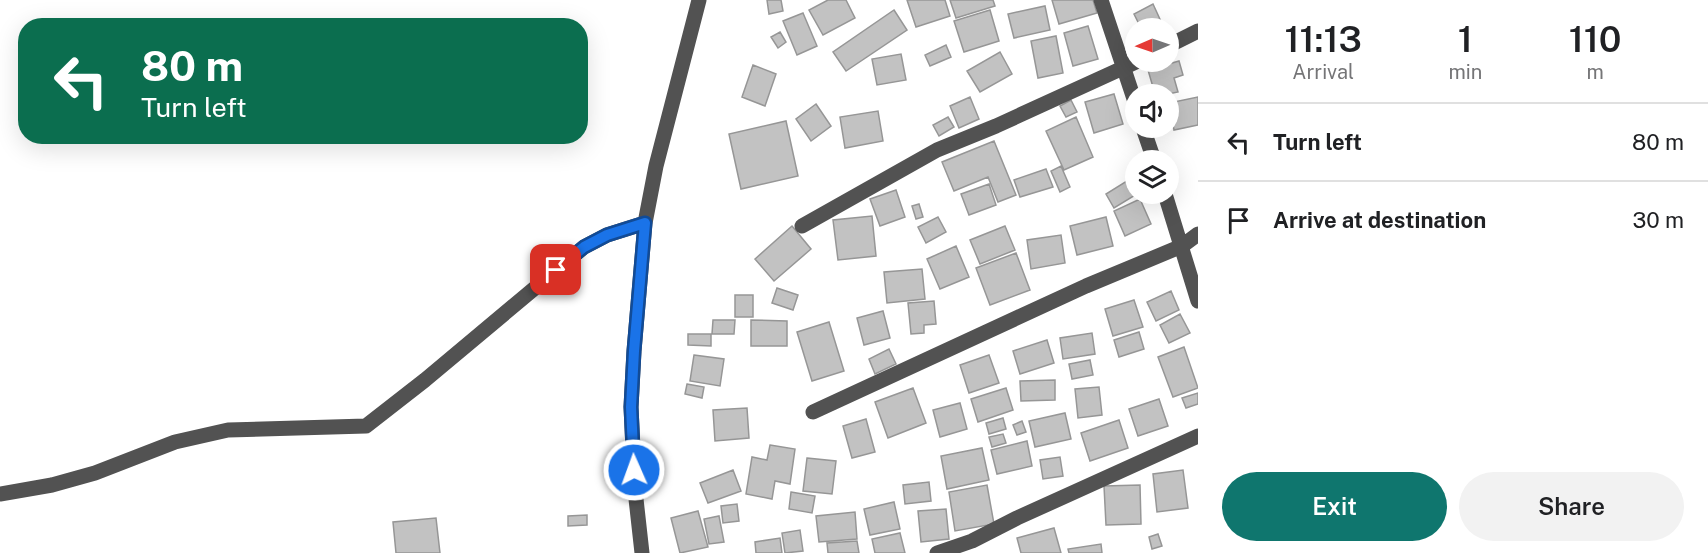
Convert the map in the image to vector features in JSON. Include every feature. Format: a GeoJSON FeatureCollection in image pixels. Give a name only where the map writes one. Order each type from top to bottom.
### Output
{"type":"FeatureCollection","features":[{"type":"Feature","properties":{"kind":"street"},"geometry":{"type":"LineString","coordinates":[[642,553],[635,490],[631,407],[645,223],[656,166],[699,0]]}},
{"type":"Feature","properties":{"kind":"street"},"geometry":{"type":"LineString","coordinates":[[1101,0],[1125,54]]}},
{"type":"Feature","properties":{"kind":"street"},"geometry":{"type":"LineString","coordinates":[[1179,40],[1198,31]]}},
{"type":"Feature","properties":{"kind":"street"},"geometry":{"type":"LineString","coordinates":[[802,226],[937,150],[1125,67]]}},
{"type":"Feature","properties":{"kind":"street"},"geometry":{"type":"LineString","coordinates":[[1167,204],[1198,301]]}},
{"type":"Feature","properties":{"kind":"street"},"geometry":{"type":"LineString","coordinates":[[0,494],[52,485],[95,473],[175,442],[228,430],[366,426],[425,380],[584,247],[607,235],[645,223]]}},
{"type":"Feature","properties":{"kind":"street"},"geometry":{"type":"LineString","coordinates":[[813,412],[1086,286],[1182,246],[1198,234]]}},
{"type":"Feature","properties":{"kind":"street"},"geometry":{"type":"LineString","coordinates":[[937,553],[972,541],[1017,518],[1198,436]]}},
{"type":"Feature","properties":{"kind":"building"},"geometry":{"type":"Polygon","coordinates":[[[767,0],[781,0],[783,11],[769,14],[767,0]]]}},
{"type":"Feature","properties":{"kind":"building"},"geometry":{"type":"Polygon","coordinates":[[[828,0],[846,0],[855,18],[823,35],[809,10],[828,0]]]}},
{"type":"Feature","properties":{"kind":"building"},"geometry":{"type":"Polygon","coordinates":[[[907,0],[945,0],[950,16],[916,27],[907,0]]]}},
{"type":"Feature","properties":{"kind":"building"},"geometry":{"type":"Polygon","coordinates":[[[950,0],[993,0],[995,6],[956,18],[950,0]]]}},
{"type":"Feature","properties":{"kind":"building"},"geometry":{"type":"Polygon","coordinates":[[[1052,0],[1093,0],[1097,13],[1059,24],[1052,0]]]}},
{"type":"Feature","properties":{"kind":"building"},"geometry":{"type":"Polygon","coordinates":[[[1153,4],[1159,18],[1136,18],[1134,14],[1153,4]]]}},
{"type":"Feature","properties":{"kind":"building"},"geometry":{"type":"Polygon","coordinates":[[[1045,6],[1050,30],[1014,38],[1008,14],[1045,6]]]}},
{"type":"Feature","properties":{"kind":"building"},"geometry":{"type":"Polygon","coordinates":[[[894,10],[907,30],[846,71],[833,52],[894,10]]]}},
{"type":"Feature","properties":{"kind":"building"},"geometry":{"type":"Polygon","coordinates":[[[990,10],[999,41],[964,52],[954,21],[990,10]]]}},
{"type":"Feature","properties":{"kind":"building"},"geometry":{"type":"Polygon","coordinates":[[[803,13],[817,46],[797,55],[783,21],[803,13]]]}},
{"type":"Feature","properties":{"kind":"building"},"geometry":{"type":"Polygon","coordinates":[[[1088,26],[1098,59],[1073,66],[1064,33],[1088,26]]]}},
{"type":"Feature","properties":{"kind":"building"},"geometry":{"type":"Polygon","coordinates":[[[780,32],[786,42],[778,48],[771,37],[780,32]]]}},
{"type":"Feature","properties":{"kind":"building"},"geometry":{"type":"Polygon","coordinates":[[[1056,36],[1063,73],[1038,78],[1031,41],[1056,36]]]}},
{"type":"Feature","properties":{"kind":"building"},"geometry":{"type":"Polygon","coordinates":[[[946,45],[951,57],[930,66],[925,55],[946,45]]]}},
{"type":"Feature","properties":{"kind":"building"},"geometry":{"type":"Polygon","coordinates":[[[1000,52],[1012,74],[980,92],[967,71],[1000,52]]]}},
{"type":"Feature","properties":{"kind":"building"},"geometry":{"type":"Polygon","coordinates":[[[901,54],[906,80],[877,85],[872,59],[901,54]]]}},
{"type":"Feature","properties":{"kind":"building"},"geometry":{"type":"Polygon","coordinates":[[[1179,61],[1183,75],[1174,78],[1176,84],[1152,84],[1149,72],[1179,72],[1179,61]]]}},
{"type":"Feature","properties":{"kind":"building"},"geometry":{"type":"Polygon","coordinates":[[[753,65],[776,74],[765,106],[742,97],[753,65]]]}},
{"type":"Feature","properties":{"kind":"building"},"geometry":{"type":"Polygon","coordinates":[[[1114,94],[1123,124],[1094,133],[1085,102],[1114,94]]]}},
{"type":"Feature","properties":{"kind":"building"},"geometry":{"type":"Polygon","coordinates":[[[970,97],[979,119],[959,128],[950,106],[970,97]]]}},
{"type":"Feature","properties":{"kind":"building"},"geometry":{"type":"Polygon","coordinates":[[[1198,97],[1198,125],[1179,129],[1179,101],[1198,97]]]}},
{"type":"Feature","properties":{"kind":"building"},"geometry":{"type":"Polygon","coordinates":[[[1071,100],[1077,112],[1066,117],[1060,106],[1071,100]]]}},
{"type":"Feature","properties":{"kind":"building"},"geometry":{"type":"Polygon","coordinates":[[[816,104],[831,126],[811,141],[796,119],[816,104]]]}},
{"type":"Feature","properties":{"kind":"building"},"geometry":{"type":"Polygon","coordinates":[[[878,111],[883,141],[845,148],[840,117],[878,111]]]}},
{"type":"Feature","properties":{"kind":"building"},"geometry":{"type":"Polygon","coordinates":[[[948,117],[954,127],[939,136],[933,125],[948,117]]]}},
{"type":"Feature","properties":{"kind":"building"},"geometry":{"type":"Polygon","coordinates":[[[1076,117],[1093,157],[1064,170],[1046,131],[1076,117]]]}},
{"type":"Feature","properties":{"kind":"building"},"geometry":{"type":"Polygon","coordinates":[[[786,121],[798,176],[741,189],[729,134],[786,121]]]}},
{"type":"Feature","properties":{"kind":"building"},"geometry":{"type":"Polygon","coordinates":[[[994,141],[1016,195],[998,202],[988,177],[954,191],[942,162],[994,141]]]}},
{"type":"Feature","properties":{"kind":"building"},"geometry":{"type":"Polygon","coordinates":[[[1061,166],[1070,187],[1060,192],[1051,171],[1061,166]]]}},
{"type":"Feature","properties":{"kind":"building"},"geometry":{"type":"Polygon","coordinates":[[[1046,169],[1053,187],[1020,197],[1014,180],[1046,169]]]}},
{"type":"Feature","properties":{"kind":"building"},"geometry":{"type":"Polygon","coordinates":[[[1125,182],[1125,201],[1114,208],[1106,194],[1125,182]]]}},
{"type":"Feature","properties":{"kind":"building"},"geometry":{"type":"Polygon","coordinates":[[[989,184],[996,205],[969,215],[961,194],[989,184]]]}},
{"type":"Feature","properties":{"kind":"building"},"geometry":{"type":"Polygon","coordinates":[[[896,190],[905,217],[880,226],[870,199],[896,190]]]}},
{"type":"Feature","properties":{"kind":"building"},"geometry":{"type":"Polygon","coordinates":[[[919,204],[923,217],[916,219],[912,206],[919,204]]]}},
{"type":"Feature","properties":{"kind":"building"},"geometry":{"type":"Polygon","coordinates":[[[1129,204],[1142,204],[1151,224],[1125,236],[1114,211],[1129,204]]]}},
{"type":"Feature","properties":{"kind":"building"},"geometry":{"type":"Polygon","coordinates":[[[872,216],[876,256],[838,260],[833,220],[872,216]]]}},
{"type":"Feature","properties":{"kind":"building"},"geometry":{"type":"Polygon","coordinates":[[[938,217],[946,232],[926,243],[918,227],[938,217]]]}},
{"type":"Feature","properties":{"kind":"building"},"geometry":{"type":"Polygon","coordinates":[[[1106,217],[1113,246],[1077,255],[1070,226],[1106,217]]]}},
{"type":"Feature","properties":{"kind":"building"},"geometry":{"type":"Polygon","coordinates":[[[792,226],[811,249],[774,281],[755,259],[792,226]]]}},
{"type":"Feature","properties":{"kind":"building"},"geometry":{"type":"Polygon","coordinates":[[[1005,226],[1015,250],[980,264],[970,240],[1005,226]]]}},
{"type":"Feature","properties":{"kind":"building"},"geometry":{"type":"Polygon","coordinates":[[[1061,235],[1065,263],[1031,269],[1027,240],[1061,235]]]}},
{"type":"Feature","properties":{"kind":"building"},"geometry":{"type":"Polygon","coordinates":[[[956,246],[969,277],[940,289],[927,259],[956,246]]]}},
{"type":"Feature","properties":{"kind":"building"},"geometry":{"type":"Polygon","coordinates":[[[1016,253],[1030,290],[990,305],[976,268],[1016,253]]]}},
{"type":"Feature","properties":{"kind":"building"},"geometry":{"type":"Polygon","coordinates":[[[922,269],[925,299],[887,303],[884,272],[922,269]]]}},
{"type":"Feature","properties":{"kind":"building"},"geometry":{"type":"Polygon","coordinates":[[[777,288],[798,295],[793,310],[772,303],[777,288]]]}},
{"type":"Feature","properties":{"kind":"building"},"geometry":{"type":"Polygon","coordinates":[[[1171,291],[1179,310],[1156,321],[1147,302],[1171,291]]]}},
{"type":"Feature","properties":{"kind":"building"},"geometry":{"type":"Polygon","coordinates":[[[735,295],[753,295],[753,317],[735,317],[735,295]]]}},
{"type":"Feature","properties":{"kind":"building"},"geometry":{"type":"Polygon","coordinates":[[[1134,300],[1143,327],[1113,336],[1105,309],[1134,300]]]}},
{"type":"Feature","properties":{"kind":"building"},"geometry":{"type":"Polygon","coordinates":[[[934,301],[936,324],[924,325],[924,333],[911,334],[908,303],[934,301]]]}},
{"type":"Feature","properties":{"kind":"building"},"geometry":{"type":"Polygon","coordinates":[[[883,311],[890,338],[864,345],[857,318],[883,311]]]}},
{"type":"Feature","properties":{"kind":"building"},"geometry":{"type":"Polygon","coordinates":[[[1180,314],[1190,333],[1169,343],[1160,325],[1180,314]]]}},
{"type":"Feature","properties":{"kind":"building"},"geometry":{"type":"Polygon","coordinates":[[[713,320],[735,320],[734,334],[712,334],[713,320]]]}},
{"type":"Feature","properties":{"kind":"building"},"geometry":{"type":"Polygon","coordinates":[[[751,320],[787,321],[787,346],[751,346],[751,320]]]}},
{"type":"Feature","properties":{"kind":"building"},"geometry":{"type":"Polygon","coordinates":[[[829,322],[844,371],[812,381],[797,332],[829,322]]]}},
{"type":"Feature","properties":{"kind":"building"},"geometry":{"type":"Polygon","coordinates":[[[1139,332],[1144,349],[1119,357],[1114,340],[1139,332]]]}},
{"type":"Feature","properties":{"kind":"building"},"geometry":{"type":"Polygon","coordinates":[[[1092,333],[1095,354],[1063,359],[1060,338],[1092,333]]]}},
{"type":"Feature","properties":{"kind":"building"},"geometry":{"type":"Polygon","coordinates":[[[688,334],[711,334],[711,346],[688,345],[688,334]]]}},
{"type":"Feature","properties":{"kind":"building"},"geometry":{"type":"Polygon","coordinates":[[[1047,340],[1054,363],[1020,374],[1013,351],[1047,340]]]}},
{"type":"Feature","properties":{"kind":"building"},"geometry":{"type":"Polygon","coordinates":[[[1184,347],[1198,388],[1173,397],[1158,357],[1184,347]]]}},
{"type":"Feature","properties":{"kind":"building"},"geometry":{"type":"Polygon","coordinates":[[[889,349],[896,364],[875,374],[869,359],[889,349]]]}},
{"type":"Feature","properties":{"kind":"building"},"geometry":{"type":"Polygon","coordinates":[[[694,355],[724,359],[720,386],[690,381],[694,355]]]}},
{"type":"Feature","properties":{"kind":"building"},"geometry":{"type":"Polygon","coordinates":[[[989,355],[999,383],[969,393],[960,365],[989,355]]]}},
{"type":"Feature","properties":{"kind":"building"},"geometry":{"type":"Polygon","coordinates":[[[1090,360],[1093,375],[1072,379],[1069,364],[1090,360]]]}},
{"type":"Feature","properties":{"kind":"building"},"geometry":{"type":"Polygon","coordinates":[[[1055,380],[1055,400],[1021,401],[1020,381],[1055,380]]]}},
{"type":"Feature","properties":{"kind":"building"},"geometry":{"type":"Polygon","coordinates":[[[687,384],[704,387],[702,398],[685,394],[687,384]]]}},
{"type":"Feature","properties":{"kind":"building"},"geometry":{"type":"Polygon","coordinates":[[[1099,387],[1102,415],[1078,418],[1075,389],[1099,387]]]}},
{"type":"Feature","properties":{"kind":"building"},"geometry":{"type":"Polygon","coordinates":[[[913,388],[926,423],[888,438],[875,402],[913,388]]]}},
{"type":"Feature","properties":{"kind":"building"},"geometry":{"type":"Polygon","coordinates":[[[1006,388],[1013,410],[978,422],[971,399],[1006,388]]]}},
{"type":"Feature","properties":{"kind":"building"},"geometry":{"type":"Polygon","coordinates":[[[1198,393],[1198,404],[1186,408],[1182,398],[1198,393]]]}},
{"type":"Feature","properties":{"kind":"building"},"geometry":{"type":"Polygon","coordinates":[[[1159,399],[1168,426],[1138,436],[1129,409],[1159,399]]]}},
{"type":"Feature","properties":{"kind":"building"},"geometry":{"type":"Polygon","coordinates":[[[960,403],[967,429],[940,437],[933,410],[960,403]]]}},
{"type":"Feature","properties":{"kind":"building"},"geometry":{"type":"Polygon","coordinates":[[[747,408],[749,438],[715,441],[713,410],[747,408]]]}},
{"type":"Feature","properties":{"kind":"building"},"geometry":{"type":"Polygon","coordinates":[[[1065,413],[1071,439],[1035,447],[1029,421],[1065,413]]]}},
{"type":"Feature","properties":{"kind":"building"},"geometry":{"type":"Polygon","coordinates":[[[1003,418],[1006,429],[989,434],[986,423],[1003,418]]]}},
{"type":"Feature","properties":{"kind":"building"},"geometry":{"type":"Polygon","coordinates":[[[866,419],[875,452],[852,458],[843,426],[866,419]]]}},
{"type":"Feature","properties":{"kind":"building"},"geometry":{"type":"Polygon","coordinates":[[[1119,420],[1128,448],[1090,461],[1081,433],[1119,420]]]}},
{"type":"Feature","properties":{"kind":"building"},"geometry":{"type":"Polygon","coordinates":[[[1022,421],[1026,432],[1017,435],[1013,425],[1022,421]]]}},
{"type":"Feature","properties":{"kind":"building"},"geometry":{"type":"Polygon","coordinates":[[[1003,434],[1006,443],[992,447],[989,437],[1003,434]]]}},
{"type":"Feature","properties":{"kind":"building"},"geometry":{"type":"Polygon","coordinates":[[[1027,441],[1032,466],[997,474],[991,450],[1027,441]]]}},
{"type":"Feature","properties":{"kind":"building"},"geometry":{"type":"Polygon","coordinates":[[[770,445],[795,449],[790,484],[775,481],[772,499],[746,494],[752,457],[767,460],[770,445]]]}},
{"type":"Feature","properties":{"kind":"building"},"geometry":{"type":"Polygon","coordinates":[[[982,448],[989,480],[947,489],[941,456],[982,448]]]}},
{"type":"Feature","properties":{"kind":"building"},"geometry":{"type":"Polygon","coordinates":[[[1060,457],[1063,476],[1043,479],[1040,460],[1060,457]]]}},
{"type":"Feature","properties":{"kind":"building"},"geometry":{"type":"Polygon","coordinates":[[[807,458],[836,461],[832,494],[803,491],[807,458]]]}},
{"type":"Feature","properties":{"kind":"building"},"geometry":{"type":"Polygon","coordinates":[[[733,470],[741,491],[708,503],[700,483],[733,470]]]}},
{"type":"Feature","properties":{"kind":"building"},"geometry":{"type":"Polygon","coordinates":[[[1183,470],[1188,508],[1157,512],[1153,474],[1183,470]]]}},
{"type":"Feature","properties":{"kind":"building"},"geometry":{"type":"Polygon","coordinates":[[[929,482],[931,501],[905,504],[903,485],[929,482]]]}},
{"type":"Feature","properties":{"kind":"building"},"geometry":{"type":"Polygon","coordinates":[[[987,485],[994,524],[955,531],[949,492],[987,485]]]}},
{"type":"Feature","properties":{"kind":"building"},"geometry":{"type":"Polygon","coordinates":[[[1140,485],[1141,524],[1106,525],[1104,486],[1140,485]]]}},
{"type":"Feature","properties":{"kind":"building"},"geometry":{"type":"Polygon","coordinates":[[[791,492],[815,496],[812,513],[789,509],[791,492]]]}},
{"type":"Feature","properties":{"kind":"building"},"geometry":{"type":"Polygon","coordinates":[[[894,502],[900,529],[870,535],[864,509],[894,502]]]}},
{"type":"Feature","properties":{"kind":"building"},"geometry":{"type":"Polygon","coordinates":[[[737,504],[739,521],[723,523],[721,506],[737,504]]]}},
{"type":"Feature","properties":{"kind":"building"},"geometry":{"type":"Polygon","coordinates":[[[946,509],[949,539],[921,542],[918,511],[946,509]]]}},
{"type":"Feature","properties":{"kind":"building"},"geometry":{"type":"Polygon","coordinates":[[[698,511],[708,547],[680,553],[671,518],[698,511]]]}},
{"type":"Feature","properties":{"kind":"building"},"geometry":{"type":"Polygon","coordinates":[[[855,512],[857,539],[819,542],[816,516],[855,512]]]}},
{"type":"Feature","properties":{"kind":"building"},"geometry":{"type":"Polygon","coordinates":[[[587,515],[587,525],[568,526],[568,516],[587,515]]]}},
{"type":"Feature","properties":{"kind":"building"},"geometry":{"type":"Polygon","coordinates":[[[719,516],[724,542],[709,544],[704,519],[719,516]]]}},
{"type":"Feature","properties":{"kind":"building"},"geometry":{"type":"Polygon","coordinates":[[[436,518],[440,553],[396,553],[393,522],[436,518]]]}},
{"type":"Feature","properties":{"kind":"building"},"geometry":{"type":"Polygon","coordinates":[[[1054,528],[1061,553],[1021,553],[1017,538],[1054,528]]]}},
{"type":"Feature","properties":{"kind":"building"},"geometry":{"type":"Polygon","coordinates":[[[800,530],[803,551],[785,553],[782,533],[800,530]]]}},
{"type":"Feature","properties":{"kind":"building"},"geometry":{"type":"Polygon","coordinates":[[[900,533],[905,553],[875,553],[872,539],[900,533]]]}},
{"type":"Feature","properties":{"kind":"building"},"geometry":{"type":"Polygon","coordinates":[[[1158,534],[1162,546],[1152,549],[1149,537],[1158,534]]]}},
{"type":"Feature","properties":{"kind":"building"},"geometry":{"type":"Polygon","coordinates":[[[780,538],[782,553],[756,553],[755,542],[780,538]]]}},
{"type":"Feature","properties":{"kind":"building"},"geometry":{"type":"Polygon","coordinates":[[[857,541],[859,553],[828,553],[827,543],[857,541]]]}},
{"type":"Feature","properties":{"kind":"building"},"geometry":{"type":"Polygon","coordinates":[[[1101,544],[1102,553],[1069,553],[1068,549],[1101,544]]]}},
{"type":"Feature","properties":{"kind":"route"},"geometry":{"type":"LineString","coordinates":[[556,270],[584,247],[607,235],[645,223],[631,407],[634,470]]}}]}
